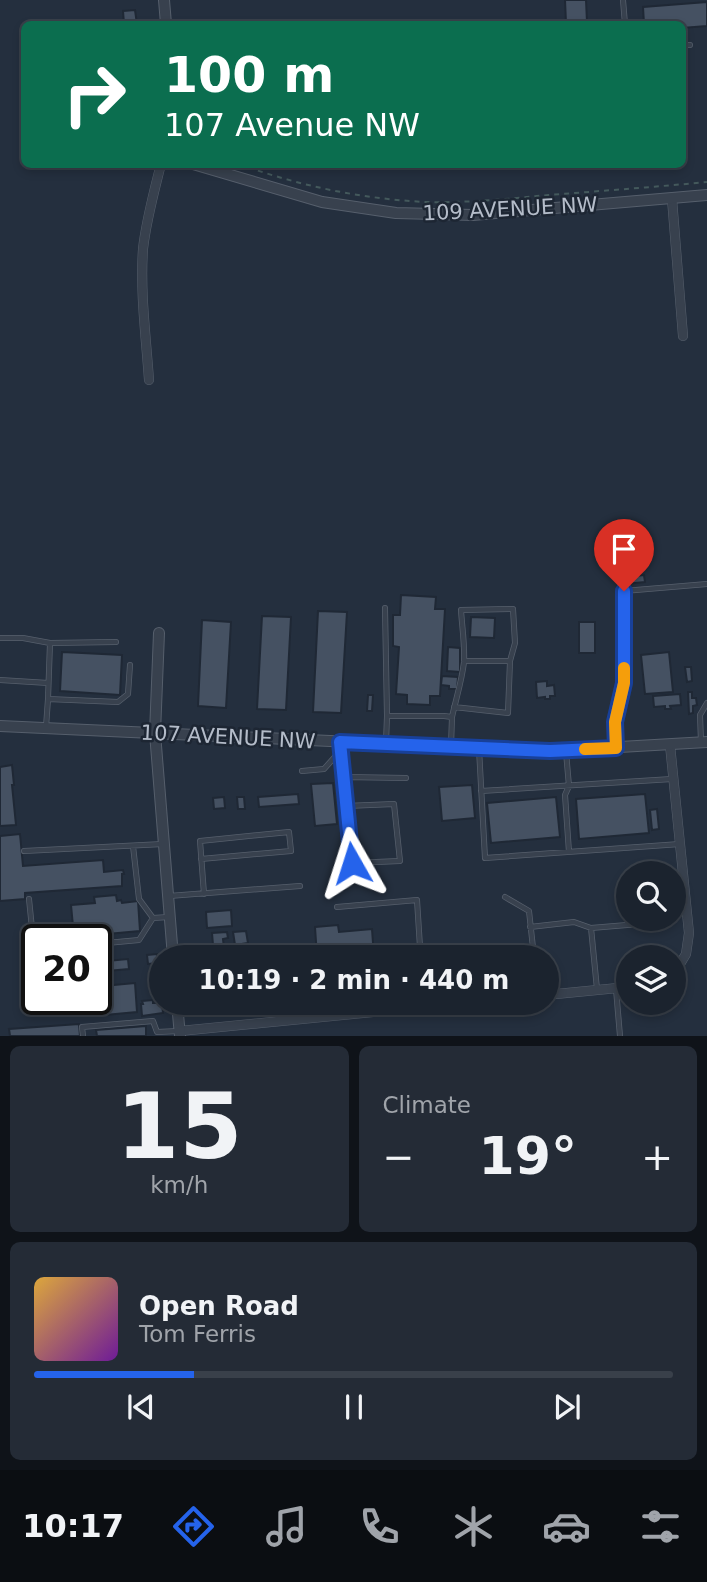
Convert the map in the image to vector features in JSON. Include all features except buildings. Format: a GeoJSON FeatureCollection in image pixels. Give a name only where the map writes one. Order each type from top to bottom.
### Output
{"type":"FeatureCollection","features":[{"type":"Feature","properties":{"kind":"street"},"geometry":{"type":"LineString","coordinates":[[164,0],[166,21]]}},
{"type":"Feature","properties":{"kind":"street"},"geometry":{"type":"LineString","coordinates":[[149,380],[143,250],[160,168]]}},
{"type":"Feature","properties":{"kind":"street","name":"109 AVENUE NW"},"geometry":{"type":"LineString","coordinates":[[206,168],[321,202],[396,213],[473,215],[707,195]]}},
{"type":"Feature","properties":{"kind":"street"},"geometry":{"type":"LineString","coordinates":[[673,198],[683,336]]}},
{"type":"Feature","properties":{"kind":"street"},"geometry":{"type":"LineString","coordinates":[[159,633],[155,733],[172,945]]}},
{"type":"Feature","properties":{"kind":"street","name":"107 AVENUE NW"},"geometry":{"type":"LineString","coordinates":[[0,726],[155,733],[340,746],[386,744],[566,751],[704,742]]}},
{"type":"Feature","properties":{"kind":"street"},"geometry":{"type":"LineString","coordinates":[[670,745],[689,933],[686,954]]}},
{"type":"Feature","properties":{"kind":"street"},"geometry":{"type":"LineString","coordinates":[[559,994],[615,988]]}},
{"type":"Feature","properties":{"kind":"street"},"geometry":{"type":"LineString","coordinates":[[178,1015],[180,1033],[343,1015]]}},
{"type":"Feature","properties":{"kind":"lane"},"geometry":{"type":"LineString","coordinates":[[623,0],[625,21]]}},
{"type":"Feature","properties":{"kind":"lane"},"geometry":{"type":"LineString","coordinates":[[686,46],[690,45]]}},
{"type":"Feature","properties":{"kind":"lane"},"geometry":{"type":"LineString","coordinates":[[616,748],[615,722],[624,683],[624,591],[707,584]]}},
{"type":"Feature","properties":{"kind":"lane"},"geometry":{"type":"LineString","coordinates":[[385,608],[386,744]]}},
{"type":"Feature","properties":{"kind":"lane"},"geometry":{"type":"LineString","coordinates":[[450,747],[452,718],[454,707],[464,661],[461,610],[513,608],[515,643],[510,662],[508,713],[454,707]]}},
{"type":"Feature","properties":{"kind":"lane"},"geometry":{"type":"LineString","coordinates":[[0,638],[23,638],[50,643],[116,642]]}},
{"type":"Feature","properties":{"kind":"lane"},"geometry":{"type":"LineString","coordinates":[[46,728],[50,643]]}},
{"type":"Feature","properties":{"kind":"lane"},"geometry":{"type":"LineString","coordinates":[[464,661],[510,662]]}},
{"type":"Feature","properties":{"kind":"lane"},"geometry":{"type":"LineString","coordinates":[[48,699],[118,702],[128,694],[130,664]]}},
{"type":"Feature","properties":{"kind":"lane"},"geometry":{"type":"LineString","coordinates":[[0,680],[48,683]]}},
{"type":"Feature","properties":{"kind":"lane"},"geometry":{"type":"LineString","coordinates":[[704,742],[700,715],[707,703]]}},
{"type":"Feature","properties":{"kind":"lane"},"geometry":{"type":"LineString","coordinates":[[387,716],[452,718]]}},
{"type":"Feature","properties":{"kind":"lane"},"geometry":{"type":"LineString","coordinates":[[302,771],[324,769],[340,746]]}},
{"type":"Feature","properties":{"kind":"lane"},"geometry":{"type":"LineString","coordinates":[[340,746],[343,777],[346,806],[352,863],[400,861],[394,804],[346,806]]}},
{"type":"Feature","properties":{"kind":"lane"},"geometry":{"type":"LineString","coordinates":[[479,748],[485,858],[680,844]]}},
{"type":"Feature","properties":{"kind":"lane"},"geometry":{"type":"LineString","coordinates":[[566,751],[569,786],[565,795],[569,852]]}},
{"type":"Feature","properties":{"kind":"lane"},"geometry":{"type":"LineString","coordinates":[[343,777],[406,778]]}},
{"type":"Feature","properties":{"kind":"lane"},"geometry":{"type":"LineString","coordinates":[[481,791],[673,779]]}},
{"type":"Feature","properties":{"kind":"lane"},"geometry":{"type":"LineString","coordinates":[[201,859],[291,851],[289,832],[200,841],[201,859],[204,894]]}},
{"type":"Feature","properties":{"kind":"lane"},"geometry":{"type":"LineString","coordinates":[[24,851],[164,844]]}},
{"type":"Feature","properties":{"kind":"lane"},"geometry":{"type":"LineString","coordinates":[[133,846],[139,899],[153,918]]}},
{"type":"Feature","properties":{"kind":"lane"},"geometry":{"type":"LineString","coordinates":[[168,896],[300,886]]}},
{"type":"Feature","properties":{"kind":"lane"},"geometry":{"type":"LineString","coordinates":[[505,897],[529,911],[532,945]]}},
{"type":"Feature","properties":{"kind":"lane"},"geometry":{"type":"LineString","coordinates":[[29,899],[32,924]]}},
{"type":"Feature","properties":{"kind":"lane"},"geometry":{"type":"LineString","coordinates":[[337,907],[417,900],[420,945]]}},
{"type":"Feature","properties":{"kind":"lane"},"geometry":{"type":"LineString","coordinates":[[153,918],[170,916]]}},
{"type":"Feature","properties":{"kind":"lane"},"geometry":{"type":"LineString","coordinates":[[112,943],[139,940],[153,918]]}},
{"type":"Feature","properties":{"kind":"lane"},"geometry":{"type":"LineString","coordinates":[[530,927],[574,922],[591,928],[616,925]]}},
{"type":"Feature","properties":{"kind":"lane"},"geometry":{"type":"LineString","coordinates":[[591,928],[597,990]]}},
{"type":"Feature","properties":{"kind":"lane"},"geometry":{"type":"LineString","coordinates":[[615,988],[620,1036]]}},
{"type":"Feature","properties":{"kind":"lane"},"geometry":{"type":"LineString","coordinates":[[83,1036],[82,1027],[153,1021],[157,1032],[180,1033]]}},
{"type":"Feature","properties":{"kind":"path"},"geometry":{"type":"LineString","coordinates":[[249,168],[327,189],[393,200],[427,202],[490,200],[707,182]]}},
{"type":"Feature","properties":{"kind":"slow traffic"},"geometry":{"type":"LineString","coordinates":[[585,749],[616,748],[615,722],[624,683],[624,668]]}},
{"type":"Feature","properties":{"kind":"route"},"geometry":{"type":"LineString","coordinates":[[352,863],[340,742],[550,751],[616,748],[615,722],[624,683],[624,591]]}}]}
